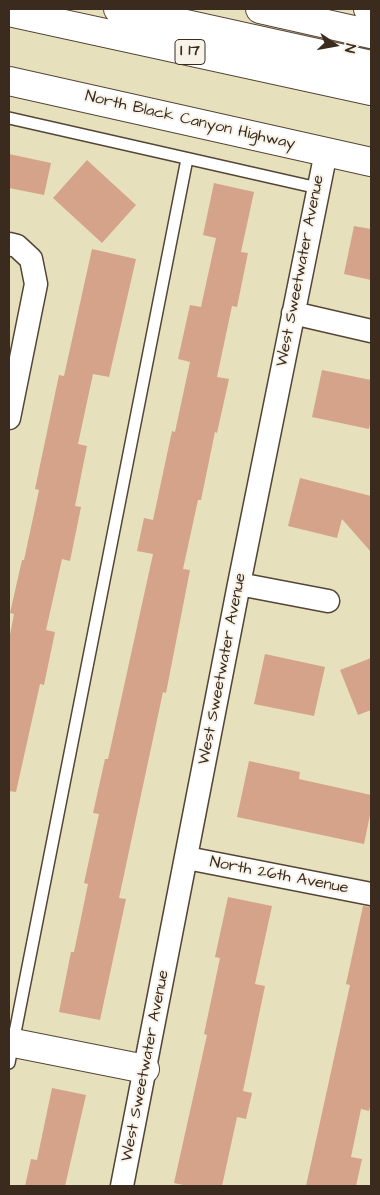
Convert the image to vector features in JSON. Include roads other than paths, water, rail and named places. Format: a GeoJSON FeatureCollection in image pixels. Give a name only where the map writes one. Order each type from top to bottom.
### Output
{"type":"FeatureCollection","features":[{"type":"Feature","properties":{"kind":"main road"},"geometry":{"type":"LineString","coordinates":[[118,9],[371,66]]}},
{"type":"Feature","properties":{"kind":"main road"},"geometry":{"type":"LineString","coordinates":[[260,9],[371,34]]}},
{"type":"Feature","properties":{"kind":"main road","name":"I 17"},"geometry":{"type":"LineString","coordinates":[[9,12],[371,91]]}},
{"type":"Feature","properties":{"kind":"main road","name":"North Black Canyon Highway"},"geometry":{"type":"LineString","coordinates":[[9,81],[371,162]]}},
{"type":"Feature","properties":{"kind":"main road"},"geometry":{"type":"LineString","coordinates":[[10,1049],[145,1069]]}},
{"type":"Feature","properties":{"kind":"street","name":"West Sweetwater Avenue"},"geometry":{"type":"LineString","coordinates":[[122,1186],[239,584],[326,152]]}},
{"type":"Feature","properties":{"kind":"street"},"geometry":{"type":"LineString","coordinates":[[9,244],[17,246],[31,259],[36,284],[9,418]]}},
{"type":"Feature","properties":{"kind":"street"},"geometry":{"type":"LineString","coordinates":[[293,313],[371,330]]}},
{"type":"Feature","properties":{"kind":"street"},"geometry":{"type":"LineString","coordinates":[[239,584],[328,601]]}},
{"type":"Feature","properties":{"kind":"street","name":"North 26th Avenue"},"geometry":{"type":"LineString","coordinates":[[187,858],[371,894]]}},
{"type":"Feature","properties":{"kind":"lane"},"geometry":{"type":"LineString","coordinates":[[9,118],[318,188]]}},
{"type":"Feature","properties":{"kind":"lane"},"geometry":{"type":"LineString","coordinates":[[10,1049],[187,159]]}}]}
